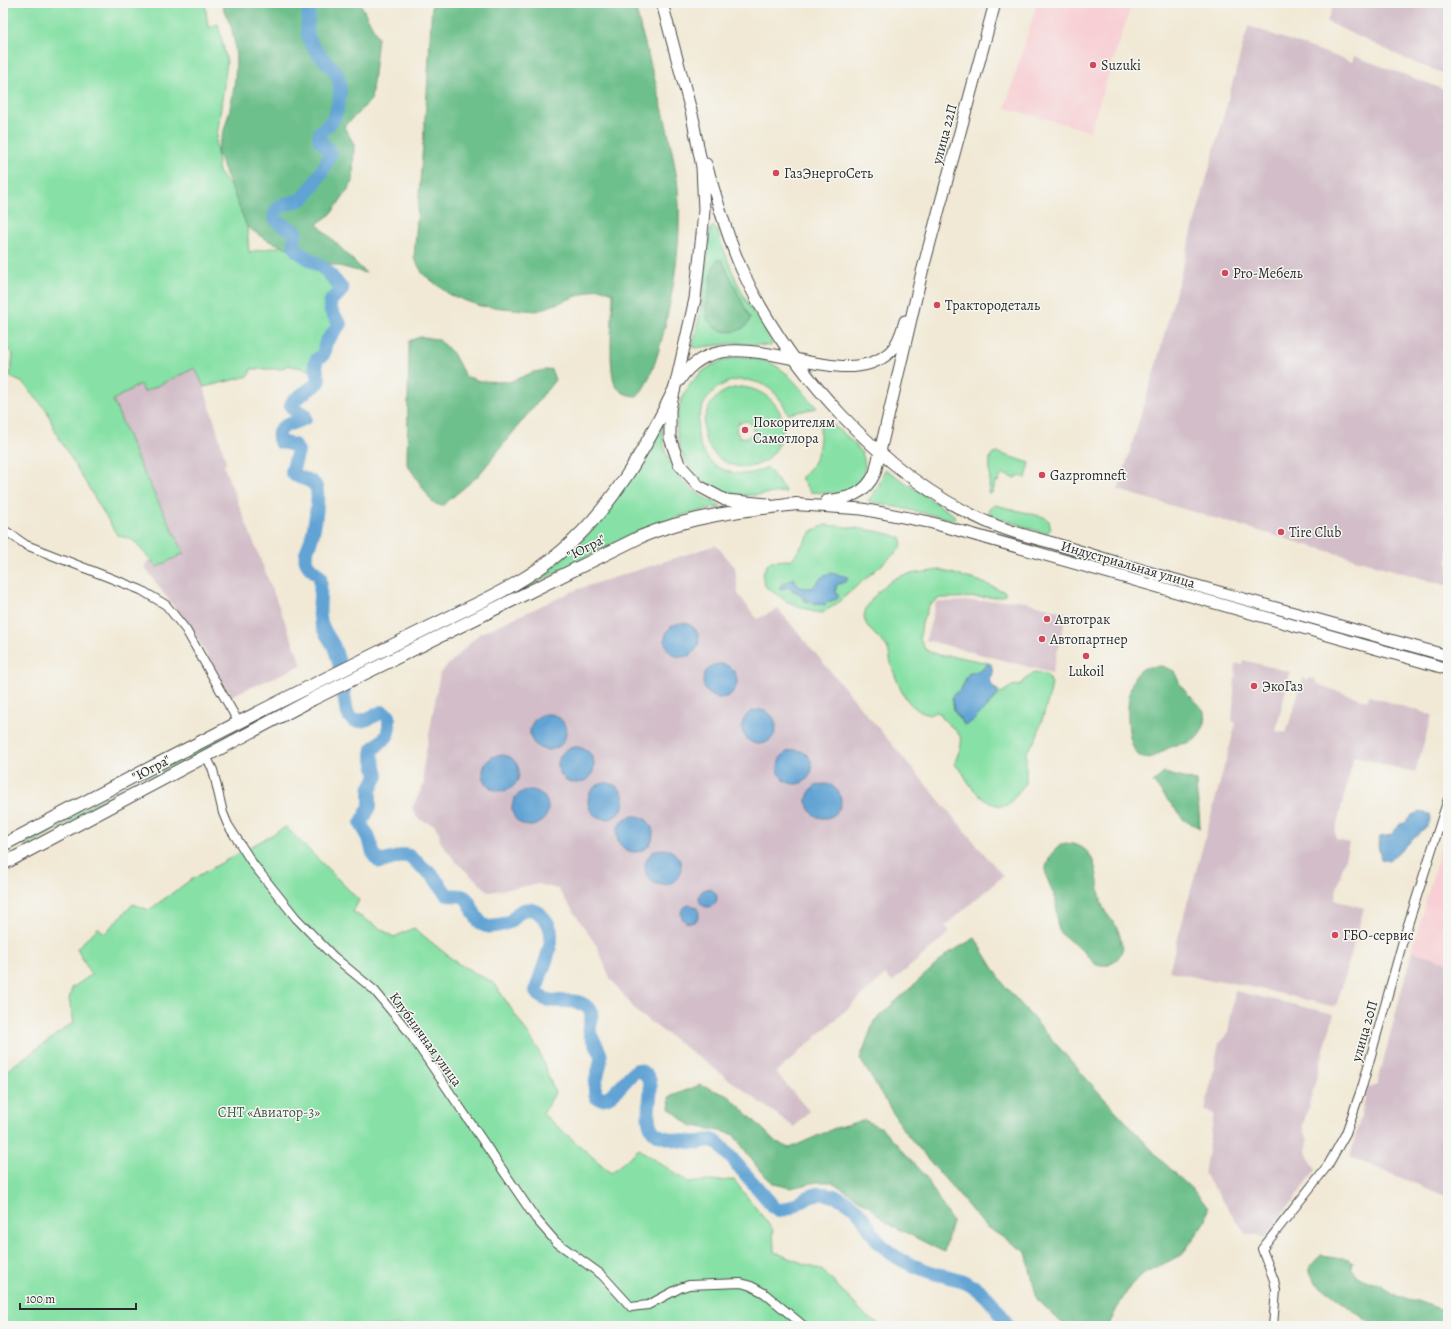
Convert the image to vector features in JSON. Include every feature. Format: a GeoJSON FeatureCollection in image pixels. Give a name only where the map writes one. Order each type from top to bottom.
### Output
{"type":"FeatureCollection","features":[{"type":"Feature","properties":{"kind":"highway","name":"\"Югра\""},"geometry":{"type":"LineString","coordinates":[[3,845],[363,660],[511,587],[538,571],[565,549],[596,516],[628,473],[646,445],[674,390]]}},
{"type":"Feature","properties":{"kind":"highway","name":"\"Югра\""},"geometry":{"type":"LineString","coordinates":[[7,862],[313,699],[652,532],[702,517],[797,504]]}},
{"type":"Feature","properties":{"kind":"highway"},"geometry":{"type":"LineString","coordinates":[[3,845],[7,862]]}},
{"type":"Feature","properties":{"kind":"main road"},"geometry":{"type":"LineString","coordinates":[[662,3],[692,116],[702,167],[704,210],[695,299],[674,390],[669,419],[670,438],[675,456],[685,473],[699,486],[717,496],[733,502],[797,504]]}},
{"type":"Feature","properties":{"kind":"main road","name":"улица 22П"},"geometry":{"type":"LineString","coordinates":[[797,504],[856,495],[872,481],[881,452],[922,272],[995,3]]}},
{"type":"Feature","properties":{"kind":"main road","name":"Индустриальная улица"},"geometry":{"type":"LineString","coordinates":[[692,116],[726,229],[741,268],[771,324],[792,358],[833,405],[881,452],[911,476],[948,501],[974,516],[1000,527],[1223,593],[1448,656]]}},
{"type":"Feature","properties":{"kind":"main road","name":"улица 22П"},"geometry":{"type":"LineString","coordinates":[[674,390],[680,379],[690,368],[700,361],[718,354],[751,351],[844,367],[862,366],[881,358],[896,344],[922,272]]}},
{"type":"Feature","properties":{"kind":"main road","name":"Индустриальная улица"},"geometry":{"type":"LineString","coordinates":[[797,504],[862,509],[929,522],[1448,669]]}},
{"type":"Feature","properties":{"kind":"street"},"geometry":{"type":"LineString","coordinates":[[3,529],[26,546],[141,590],[166,606],[186,630],[239,723]]}},
{"type":"Feature","properties":{"kind":"street","name":"Клубничная улица"},"geometry":{"type":"LineString","coordinates":[[206,756],[213,770],[228,825],[253,864],[296,918],[333,956],[374,990],[408,1031],[536,1219],[556,1242],[602,1275],[631,1307],[648,1305],[680,1288],[689,1285],[741,1283],[751,1286],[764,1293],[804,1326]]}},
{"type":"Feature","properties":{"kind":"street","name":"улица 20П"},"geometry":{"type":"LineString","coordinates":[[1273,1326],[1276,1290],[1274,1280],[1262,1249],[1328,1165],[1346,1133],[1363,1084],[1404,937],[1448,799]]}},
{"type":"Feature","properties":{"kind":"shaded area"},"geometry":{"type":"Polygon","coordinates":[[[1037,3],[1132,3],[1090,131],[1005,108],[1037,3]]]}},
{"type":"Feature","properties":{"kind":"shaded area"},"geometry":{"type":"Polygon","coordinates":[[[1334,3],[1353,5],[1354,3],[1448,3],[1448,75],[1415,63],[1327,22],[1334,3]]]}},
{"type":"Feature","properties":{"kind":"shaded area"},"geometry":{"type":"Polygon","coordinates":[[[1248,26],[1352,62],[1354,56],[1448,91],[1448,586],[1118,490],[1156,365],[1248,26]]]}},
{"type":"Feature","properties":{"kind":"shaded area"},"geometry":{"type":"Polygon","coordinates":[[[196,368],[204,387],[226,461],[224,467],[302,665],[231,696],[191,628],[144,566],[150,559],[157,567],[184,553],[140,465],[113,400],[140,384],[144,392],[196,368]]]}},
{"type":"Feature","properties":{"kind":"shaded area"},"geometry":{"type":"Polygon","coordinates":[[[716,545],[735,567],[738,594],[757,619],[778,609],[1003,876],[945,926],[950,932],[892,982],[885,975],[776,1073],[809,1111],[794,1127],[638,1013],[610,978],[597,946],[558,889],[538,884],[489,892],[455,861],[440,841],[439,832],[434,825],[418,819],[412,808],[424,784],[423,768],[440,673],[479,634],[578,589],[716,545]]]}},
{"type":"Feature","properties":{"kind":"shaded area"},"geometry":{"type":"Polygon","coordinates":[[[1019,600],[1067,613],[1052,673],[926,640],[936,602],[1019,600]]]}},
{"type":"Feature","properties":{"kind":"shaded area"},"geometry":{"type":"Polygon","coordinates":[[[1243,660],[1290,672],[1276,731],[1286,733],[1303,678],[1308,680],[1309,678],[1315,679],[1317,683],[1322,686],[1367,701],[1369,696],[1432,715],[1415,773],[1354,756],[1335,832],[1336,839],[1349,843],[1334,900],[1364,908],[1336,1007],[1256,988],[1217,980],[1216,982],[1169,971],[1236,723],[1232,721],[1236,663],[1242,665],[1243,660]]]}},
{"type":"Feature","properties":{"kind":"shaded area"},"geometry":{"type":"Polygon","coordinates":[[[1448,821],[1448,962],[1412,951],[1448,821]]]}},
{"type":"Feature","properties":{"kind":"shaded area"},"geometry":{"type":"Polygon","coordinates":[[[1412,951],[1448,962],[1448,1197],[1350,1157],[1368,1088],[1377,1085],[1412,951]]]}},
{"type":"Feature","properties":{"kind":"shaded area"},"geometry":{"type":"Polygon","coordinates":[[[1235,991],[1334,1014],[1303,1126],[1308,1140],[1307,1155],[1316,1170],[1265,1237],[1246,1234],[1204,1174],[1214,1114],[1205,1111],[1219,1043],[1228,1033],[1235,991]]]}},
{"type":"Feature","properties":{"kind":"green space"},"geometry":{"type":"Polygon","coordinates":[[[3,3],[205,3],[208,27],[218,24],[227,62],[216,144],[219,172],[236,194],[247,227],[249,252],[288,245],[300,258],[337,288],[328,306],[335,324],[323,337],[319,351],[315,353],[310,370],[288,365],[281,369],[251,369],[249,376],[204,387],[195,368],[144,392],[140,384],[113,400],[140,465],[184,553],[157,567],[133,540],[117,535],[56,433],[47,411],[23,383],[10,377],[13,354],[3,345],[3,3]]]}},
{"type":"Feature","properties":{"kind":"green space"},"geometry":{"type":"Polygon","coordinates":[[[221,3],[360,3],[378,38],[371,100],[344,127],[354,144],[353,182],[331,214],[317,224],[366,273],[331,264],[269,241],[247,227],[217,151],[230,109],[236,64],[233,34],[221,3]]]}},
{"type":"Feature","properties":{"kind":"green space"},"geometry":{"type":"Polygon","coordinates":[[[432,3],[634,3],[669,135],[679,197],[679,234],[677,253],[665,326],[651,372],[638,396],[623,393],[616,386],[613,378],[611,341],[613,293],[599,288],[537,311],[480,306],[450,295],[423,274],[414,258],[427,93],[432,3]]]}},
{"type":"Feature","properties":{"kind":"green space"},"geometry":{"type":"Polygon","coordinates":[[[713,226],[717,230],[741,291],[752,311],[770,337],[771,346],[736,343],[694,348],[693,344],[701,309],[710,230],[713,226]]]}},
{"type":"Feature","properties":{"kind":"green space"},"geometry":{"type":"Polygon","coordinates":[[[718,260],[722,260],[750,318],[742,329],[736,331],[728,332],[715,328],[707,317],[706,305],[712,272],[718,260]]]}},
{"type":"Feature","properties":{"kind":"green space"},"geometry":{"type":"Polygon","coordinates":[[[420,337],[438,339],[453,353],[465,376],[480,381],[509,382],[534,372],[551,369],[555,380],[478,476],[442,506],[433,503],[407,464],[409,341],[420,337]]]}},
{"type":"Feature","properties":{"kind":"green space"},"geometry":{"type":"Polygon","coordinates":[[[740,357],[766,361],[776,366],[792,380],[817,408],[788,414],[779,397],[765,385],[752,381],[734,381],[720,386],[708,397],[701,411],[698,427],[699,442],[707,457],[726,471],[744,474],[755,472],[767,467],[786,492],[750,495],[728,493],[704,482],[688,464],[679,443],[677,420],[682,398],[695,379],[714,364],[740,357]]]}},
{"type":"Feature","properties":{"kind":"green space"},"geometry":{"type":"Polygon","coordinates":[[[741,387],[760,392],[768,397],[779,411],[782,420],[783,430],[781,440],[753,431],[752,425],[747,421],[738,423],[736,431],[740,437],[747,438],[752,434],[780,442],[769,458],[754,466],[739,467],[724,462],[713,452],[705,438],[704,422],[711,404],[724,392],[741,387]]]}},
{"type":"Feature","properties":{"kind":"green space"},"geometry":{"type":"Polygon","coordinates":[[[663,424],[664,446],[667,457],[678,475],[694,491],[721,507],[687,514],[640,530],[368,667],[367,664],[526,584],[554,566],[589,533],[602,518],[663,424]]]}},
{"type":"Feature","properties":{"kind":"green space"},"geometry":{"type":"Polygon","coordinates":[[[832,424],[850,439],[861,451],[865,463],[865,469],[861,480],[850,490],[834,493],[810,492],[801,478],[811,467],[817,455],[820,441],[820,426],[832,424]]]}},
{"type":"Feature","properties":{"kind":"green space"},"geometry":{"type":"Polygon","coordinates":[[[998,453],[1030,463],[1026,478],[1018,476],[1014,478],[1002,474],[998,482],[995,482],[993,492],[989,494],[990,458],[993,454],[998,453]]]}},
{"type":"Feature","properties":{"kind":"green space"},"geometry":{"type":"Polygon","coordinates":[[[885,469],[954,515],[956,520],[868,501],[878,487],[885,469]]]}},
{"type":"Feature","properties":{"kind":"green space"},"geometry":{"type":"Polygon","coordinates":[[[995,505],[1044,517],[1049,521],[1051,529],[1044,533],[993,516],[989,513],[989,509],[995,505]]]}},
{"type":"Feature","properties":{"kind":"green space"},"geometry":{"type":"Polygon","coordinates":[[[825,525],[877,531],[902,539],[901,548],[835,605],[822,613],[814,612],[788,602],[766,587],[763,580],[764,570],[771,561],[790,560],[793,558],[812,531],[825,525]],[[830,573],[821,578],[812,588],[799,587],[793,578],[781,589],[790,586],[791,590],[796,592],[806,601],[812,603],[832,601],[836,593],[836,585],[847,581],[830,573]]]}},
{"type":"Feature","properties":{"kind":"green space"},"geometry":{"type":"Polygon","coordinates":[[[940,570],[979,581],[1005,592],[1005,595],[1001,597],[940,598],[929,605],[922,623],[920,638],[924,648],[928,651],[938,655],[959,657],[988,663],[983,669],[968,674],[961,689],[953,695],[952,698],[955,713],[962,722],[979,715],[996,698],[997,691],[995,688],[1001,693],[1012,686],[1020,685],[1034,672],[1046,674],[1052,683],[1036,739],[1026,753],[1026,783],[1008,805],[1001,806],[994,804],[981,797],[975,791],[955,764],[961,745],[959,735],[944,720],[940,713],[935,712],[929,715],[921,712],[904,696],[892,667],[888,649],[870,629],[865,621],[864,615],[870,602],[882,588],[889,583],[900,576],[940,570]]]}},
{"type":"Feature","properties":{"kind":"green space"},"geometry":{"type":"Polygon","coordinates":[[[1162,666],[1174,671],[1184,690],[1203,709],[1206,719],[1197,738],[1187,743],[1171,747],[1151,757],[1143,758],[1136,753],[1129,731],[1128,703],[1130,689],[1134,678],[1139,671],[1147,667],[1162,666]]]}},
{"type":"Feature","properties":{"kind":"green space"},"geometry":{"type":"Polygon","coordinates":[[[308,693],[309,696],[187,760],[186,756],[308,693]]]}},
{"type":"Feature","properties":{"kind":"green space"},"geometry":{"type":"Polygon","coordinates":[[[181,759],[183,762],[28,845],[24,844],[24,839],[181,759]]]}},
{"type":"Feature","properties":{"kind":"green space"},"geometry":{"type":"Polygon","coordinates":[[[1164,773],[1196,781],[1200,828],[1184,820],[1153,782],[1164,773]]]}},
{"type":"Feature","properties":{"kind":"green space","name":"СНТ «Авиатор-3»"},"geometry":{"type":"Polygon","coordinates":[[[286,827],[359,900],[353,912],[394,937],[414,928],[457,963],[494,983],[538,1049],[555,1093],[543,1114],[611,1173],[639,1149],[688,1182],[734,1180],[773,1230],[774,1252],[823,1271],[868,1318],[883,1326],[3,1326],[3,1069],[6,1071],[74,1022],[69,1000],[72,988],[91,975],[77,948],[98,928],[105,933],[133,904],[149,910],[189,881],[286,827]]]}},
{"type":"Feature","properties":{"kind":"green space"},"geometry":{"type":"Polygon","coordinates":[[[1065,843],[1077,845],[1086,850],[1095,866],[1103,907],[1118,930],[1123,949],[1118,958],[1109,965],[1096,965],[1083,951],[1060,933],[1057,923],[1056,899],[1046,876],[1046,867],[1051,854],[1059,846],[1065,843]]]}},
{"type":"Feature","properties":{"kind":"green space"},"geometry":{"type":"Polygon","coordinates":[[[975,938],[1004,985],[1092,1085],[1161,1160],[1198,1195],[1208,1208],[1206,1221],[1182,1255],[1144,1273],[1131,1285],[1116,1310],[1109,1326],[1065,1326],[1037,1299],[1026,1252],[985,1226],[904,1131],[860,1059],[874,1021],[949,953],[975,938]]]}},
{"type":"Feature","properties":{"kind":"green space"},"geometry":{"type":"Polygon","coordinates":[[[700,1085],[729,1096],[775,1141],[790,1148],[835,1128],[864,1120],[882,1128],[924,1174],[952,1222],[944,1252],[885,1222],[871,1207],[832,1182],[816,1182],[791,1188],[774,1184],[760,1171],[733,1134],[690,1125],[670,1109],[669,1097],[700,1085]]]}},
{"type":"Feature","properties":{"kind":"green space"},"geometry":{"type":"Polygon","coordinates":[[[1321,1255],[1349,1259],[1352,1262],[1351,1267],[1358,1277],[1381,1286],[1397,1297],[1417,1301],[1448,1312],[1448,1326],[1374,1326],[1315,1282],[1310,1272],[1310,1266],[1321,1255]]]}},
{"type":"Feature","properties":{"kind":"water"},"geometry":{"type":"Polygon","coordinates":[[[830,573],[848,577],[847,581],[836,585],[836,593],[839,596],[837,599],[828,602],[825,605],[808,602],[796,591],[791,590],[790,587],[780,589],[780,586],[793,578],[799,587],[812,588],[821,578],[830,573]]]}},
{"type":"Feature","properties":{"kind":"water"},"geometry":{"type":"Polygon","coordinates":[[[679,623],[685,623],[689,624],[696,630],[699,640],[698,647],[692,654],[685,657],[679,657],[675,656],[668,650],[665,643],[665,637],[666,633],[672,626],[679,623]]]}},
{"type":"Feature","properties":{"kind":"water"},"geometry":{"type":"Polygon","coordinates":[[[988,663],[991,664],[993,674],[989,681],[997,691],[998,695],[973,721],[964,725],[954,710],[953,695],[961,689],[968,674],[983,669],[988,663]]]}},
{"type":"Feature","properties":{"kind":"water"},"geometry":{"type":"Polygon","coordinates":[[[717,664],[723,664],[727,665],[734,671],[737,681],[736,688],[730,695],[723,698],[717,698],[713,697],[706,691],[703,684],[703,678],[704,674],[710,667],[717,664]]]}},
{"type":"Feature","properties":{"kind":"water"},"geometry":{"type":"Polygon","coordinates":[[[762,710],[769,712],[774,717],[776,727],[774,737],[769,742],[756,744],[749,742],[744,737],[742,724],[744,717],[749,712],[762,710]]]}},
{"type":"Feature","properties":{"kind":"water"},"geometry":{"type":"Polygon","coordinates":[[[548,714],[558,717],[563,722],[566,732],[563,742],[558,747],[548,750],[538,747],[533,742],[530,732],[533,722],[538,717],[548,714]]]}},
{"type":"Feature","properties":{"kind":"water"},"geometry":{"type":"Polygon","coordinates":[[[576,747],[586,750],[591,755],[594,765],[591,775],[586,780],[576,783],[566,780],[561,775],[558,765],[561,755],[566,750],[576,747]]]}},
{"type":"Feature","properties":{"kind":"water"},"geometry":{"type":"Polygon","coordinates":[[[798,750],[805,752],[810,757],[812,767],[810,777],[805,782],[792,784],[785,782],[780,777],[778,764],[780,757],[785,752],[798,750]]]}},
{"type":"Feature","properties":{"kind":"water"},"geometry":{"type":"Polygon","coordinates":[[[501,755],[511,758],[516,763],[519,773],[516,783],[511,788],[501,791],[491,788],[486,783],[483,773],[486,763],[491,758],[501,755]]]}},
{"type":"Feature","properties":{"kind":"water"},"geometry":{"type":"Polygon","coordinates":[[[606,783],[616,786],[621,791],[624,801],[621,811],[616,816],[606,819],[596,816],[591,811],[588,801],[591,791],[596,786],[606,783]]]}},
{"type":"Feature","properties":{"kind":"water"},"geometry":{"type":"Polygon","coordinates":[[[827,784],[834,786],[839,791],[841,801],[839,811],[834,816],[821,818],[814,816],[809,811],[807,798],[809,791],[814,786],[827,784]]]}},
{"type":"Feature","properties":{"kind":"water"},"geometry":{"type":"Polygon","coordinates":[[[530,790],[540,793],[545,798],[548,808],[545,818],[540,823],[530,826],[520,823],[515,818],[512,808],[515,798],[520,793],[530,790]]]}},
{"type":"Feature","properties":{"kind":"water"},"geometry":{"type":"Polygon","coordinates":[[[1419,812],[1430,814],[1431,819],[1428,825],[1390,861],[1381,859],[1378,845],[1380,837],[1391,835],[1400,824],[1405,823],[1412,815],[1419,812]]]}},
{"type":"Feature","properties":{"kind":"water"},"geometry":{"type":"Polygon","coordinates":[[[635,816],[645,819],[650,824],[653,834],[650,844],[645,849],[635,852],[625,849],[620,844],[617,834],[620,824],[625,819],[635,816]]]}},
{"type":"Feature","properties":{"kind":"water"},"geometry":{"type":"Polygon","coordinates":[[[663,849],[673,852],[678,857],[681,867],[678,877],[673,882],[663,885],[653,882],[648,877],[645,867],[648,857],[653,852],[663,849]]]}},
{"type":"Feature","properties":{"kind":"water"},"geometry":{"type":"Polygon","coordinates":[[[708,889],[714,892],[717,898],[714,904],[708,907],[702,904],[699,898],[702,892],[708,889]]]}},
{"type":"Feature","properties":{"kind":"water"},"geometry":{"type":"Polygon","coordinates":[[[690,905],[696,908],[699,914],[696,920],[690,923],[684,920],[681,914],[684,908],[690,905]]]}},
{"type":"Feature","properties":{"kind":"waterway"},"geometry":{"type":"LineString","coordinates":[[307,3],[309,11],[307,30],[309,39],[317,52],[337,75],[340,88],[339,103],[331,122],[320,132],[319,139],[331,153],[322,170],[303,198],[281,206],[275,212],[275,217],[280,224],[296,232],[294,243],[297,251],[326,270],[342,289],[333,298],[330,305],[330,309],[340,324],[326,342],[323,355],[317,359],[315,363],[319,379],[318,383],[293,401],[291,405],[293,409],[304,414],[305,418],[282,428],[279,436],[280,442],[294,445],[298,451],[292,472],[294,475],[313,482],[317,489],[315,520],[306,558],[308,566],[320,577],[321,622],[337,654],[348,713],[350,717],[356,721],[368,719],[382,712],[389,716],[387,736],[373,749],[372,755],[377,776],[370,789],[370,806],[361,824],[368,836],[375,857],[381,862],[405,855],[409,856],[433,876],[447,895],[462,896],[466,898],[478,920],[486,926],[496,926],[507,923],[521,911],[526,909],[537,912],[546,920],[551,931],[549,951],[536,992],[547,1000],[581,1003],[590,1010],[590,1033],[601,1055],[595,1087],[596,1097],[602,1098],[613,1094],[632,1073],[637,1070],[645,1074],[651,1087],[649,1123],[653,1131],[657,1134],[668,1138],[689,1142],[708,1140],[716,1142],[778,1210],[792,1207],[809,1196],[816,1194],[834,1196],[845,1201],[860,1213],[874,1236],[888,1251],[911,1265],[961,1280],[975,1288],[992,1302],[1008,1326]]}},
{"type":"Feature","properties":{"kind":"place","name":"Suzuki"},"geometry":{"type":"Point","coordinates":[1093,65]}},
{"type":"Feature","properties":{"kind":"place","name":"ГазЭнергоСеть"},"geometry":{"type":"Point","coordinates":[776,173]}},
{"type":"Feature","properties":{"kind":"place","name":"Pro-Мебель"},"geometry":{"type":"Point","coordinates":[1225,273]}},
{"type":"Feature","properties":{"kind":"place","name":"Трактородеталь"},"geometry":{"type":"Point","coordinates":[937,305]}},
{"type":"Feature","properties":{"kind":"place","name":"Покорителям Самотлора"},"geometry":{"type":"Point","coordinates":[745,430]}},
{"type":"Feature","properties":{"kind":"place","name":"Gazpromneft"},"geometry":{"type":"Point","coordinates":[1042,475]}},
{"type":"Feature","properties":{"kind":"place","name":"Tire Club"},"geometry":{"type":"Point","coordinates":[1281,532]}},
{"type":"Feature","properties":{"kind":"place","name":"Автотрак"},"geometry":{"type":"Point","coordinates":[1047,619]}},
{"type":"Feature","properties":{"kind":"place","name":"Автопартнер"},"geometry":{"type":"Point","coordinates":[1042,639]}},
{"type":"Feature","properties":{"kind":"place","name":"Lukoil"},"geometry":{"type":"Point","coordinates":[1086,656]}},
{"type":"Feature","properties":{"kind":"place","name":"ЭкоГаз"},"geometry":{"type":"Point","coordinates":[1254,686]}},
{"type":"Feature","properties":{"kind":"place","name":"ГБО-сервис"},"geometry":{"type":"Point","coordinates":[1335,935]}}]}
